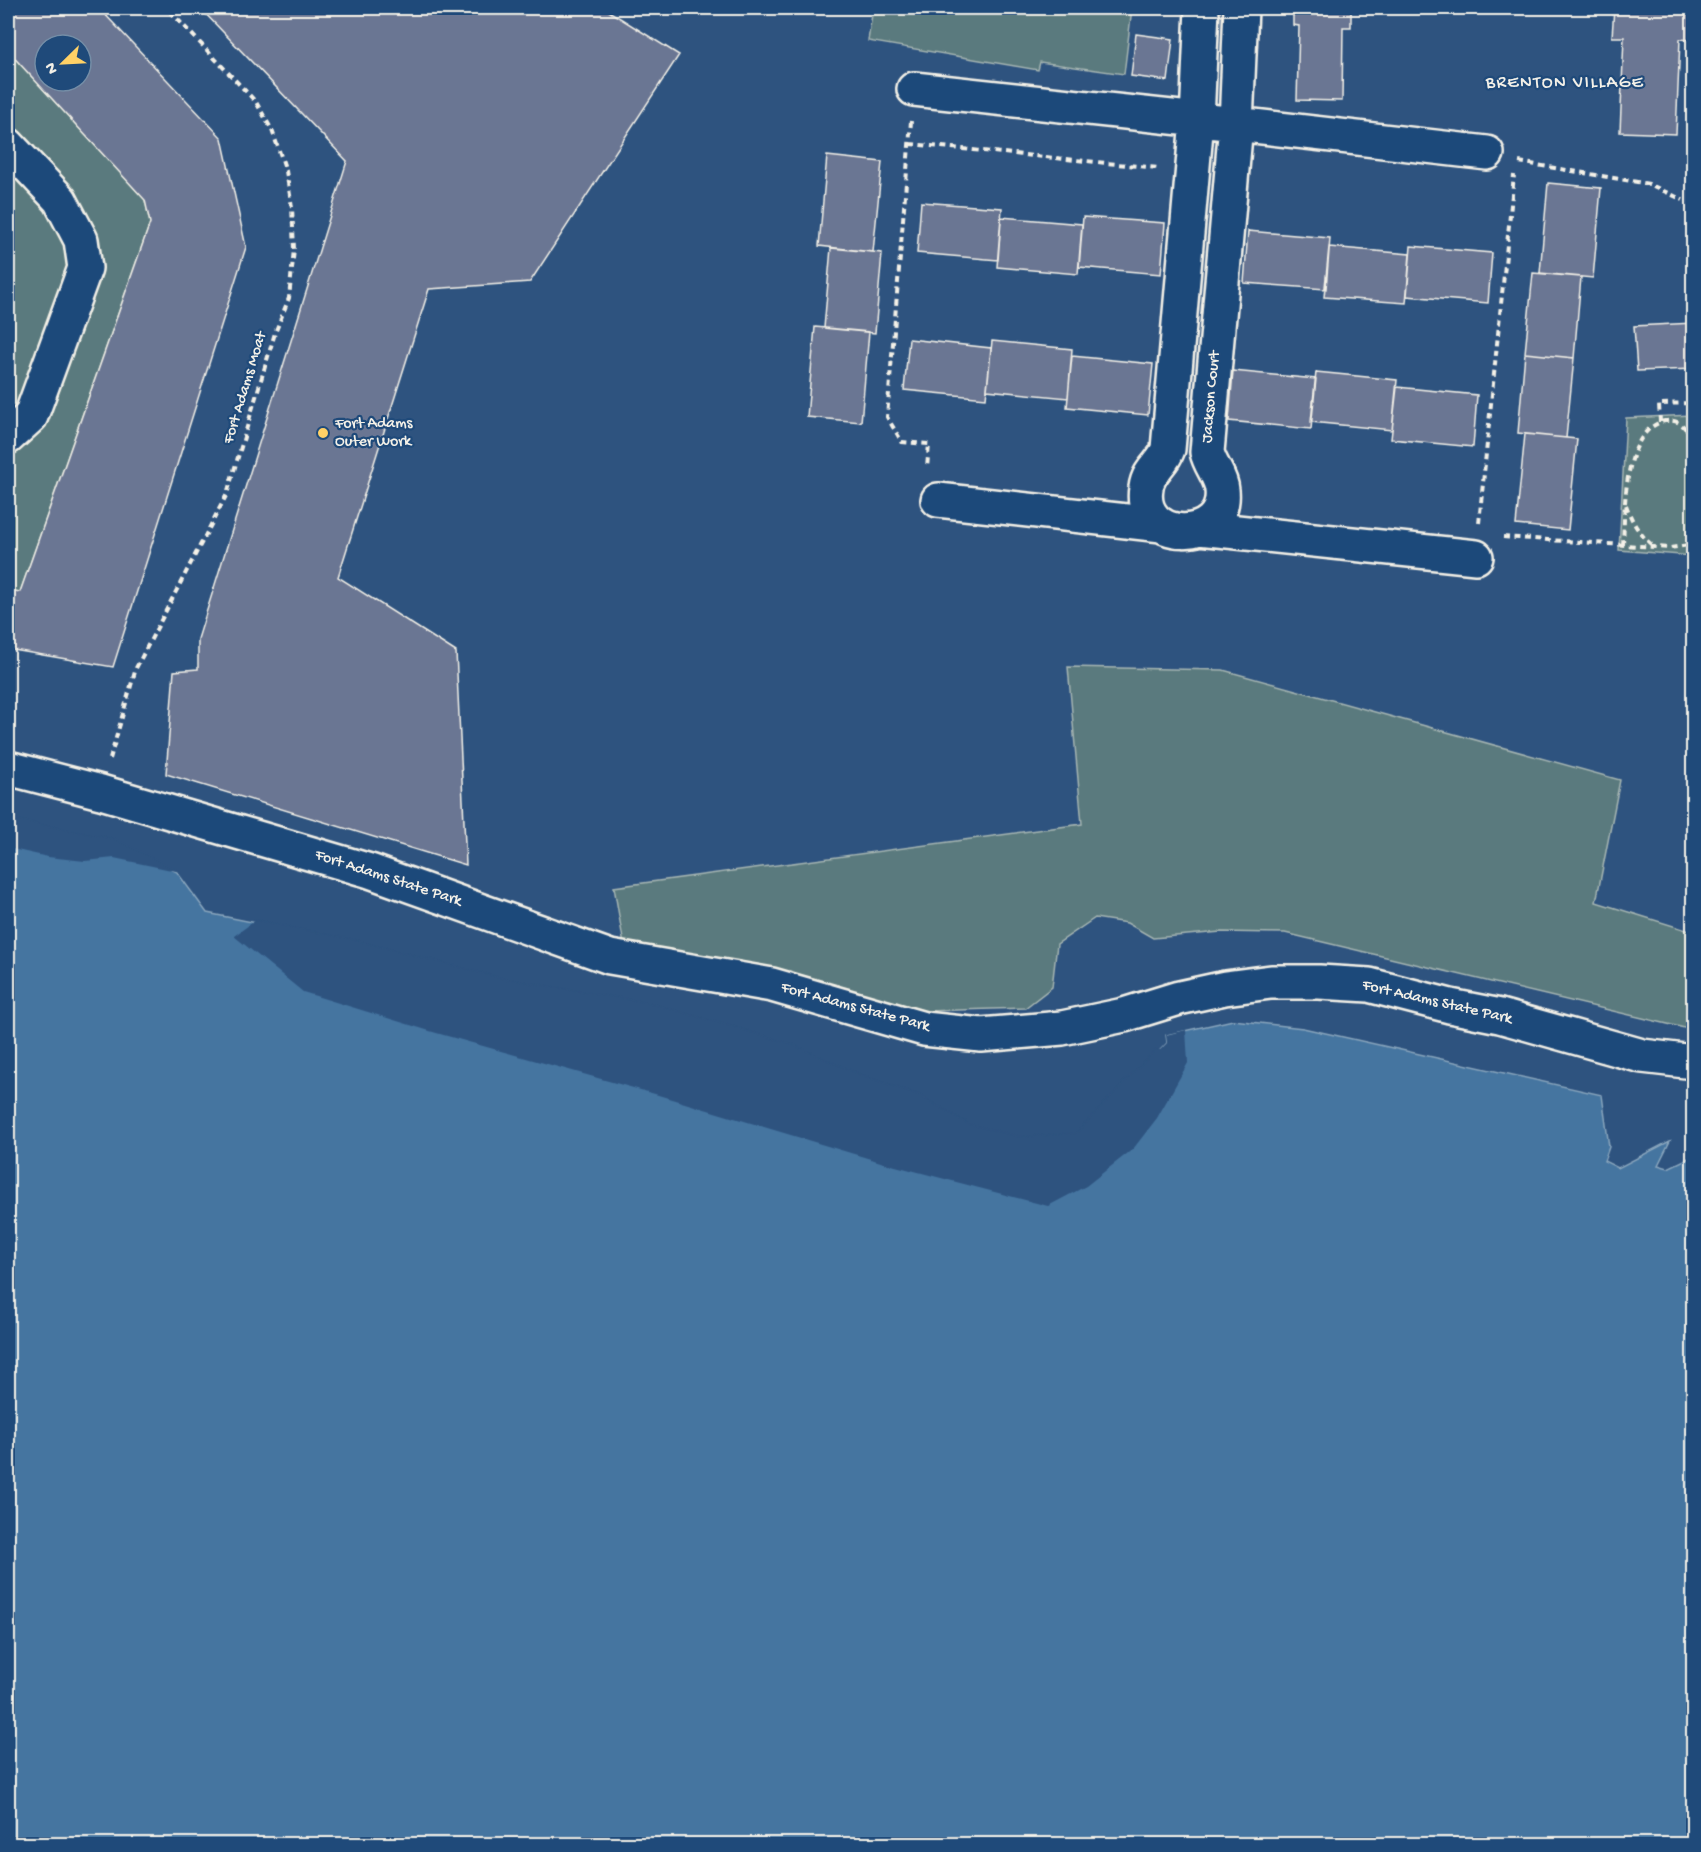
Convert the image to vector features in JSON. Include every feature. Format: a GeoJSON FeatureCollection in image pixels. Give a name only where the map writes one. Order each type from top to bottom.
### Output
{"type":"FeatureCollection","features":[{"type":"Feature","properties":{"kind":"street"},"geometry":{"type":"LineString","coordinates":[[1162,525],[1150,512],[1146,500],[1146,488],[1149,476],[1166,456],[1168,448],[1197,120],[1202,8]]}},
{"type":"Feature","properties":{"kind":"street","name":"Jackson Court"},"geometry":{"type":"LineString","coordinates":[[1199,528],[1215,516],[1221,505],[1223,492],[1220,478],[1207,452],[1236,124],[1241,8]]}},
{"type":"Feature","properties":{"kind":"street"},"geometry":{"type":"LineString","coordinates":[[914,89],[1236,124],[1501,157]]}},
{"type":"Feature","properties":{"kind":"street"},"geometry":{"type":"LineString","coordinates":[[8,145],[60,200],[81,240],[86,268],[31,416],[8,437]]}},
{"type":"Feature","properties":{"kind":"street"},"geometry":{"type":"LineString","coordinates":[[938,500],[1162,525],[1179,532],[1199,528],[1477,546]]}},
{"type":"Feature","properties":{"kind":"street","name":"Fort Adams State Park"},"geometry":{"type":"LineString","coordinates":[[8,768],[101,792],[370,871],[610,957],[772,985],[924,1029],[981,1035],[1062,1028],[1124,1015],[1179,998],[1225,988],[1271,982],[1319,982],[1369,985],[1500,1016],[1642,1056],[1694,1062]]}},
{"type":"Feature","properties":{"kind":"path","name":"Fort Adams Moat"},"geometry":{"type":"LineString","coordinates":[[101,792],[136,668],[227,494],[275,333],[290,298],[294,249],[292,207],[286,171],[272,130],[256,102],[167,8]]}},
{"type":"Feature","properties":{"kind":"path"},"geometry":{"type":"LineString","coordinates":[[914,89],[887,417],[902,442],[929,444],[923,502],[938,500]]}},
{"type":"Feature","properties":{"kind":"path"},"geometry":{"type":"LineString","coordinates":[[910,144],[1193,171]]}},
{"type":"Feature","properties":{"kind":"path"},"geometry":{"type":"LineString","coordinates":[[1683,200],[1649,184],[1501,157],[1477,546],[1623,545],[1670,548],[1694,542]]}},
{"type":"Feature","properties":{"kind":"path"},"geometry":{"type":"LineString","coordinates":[[1660,422],[1659,404],[1694,403]]}},
{"type":"Feature","properties":{"kind":"path"},"geometry":{"type":"LineString","coordinates":[[1623,545],[1627,477],[1632,458],[1644,435],[1660,422],[1671,420],[1681,423],[1687,429],[1694,445]]}},
{"type":"Feature","properties":{"kind":"path"},"geometry":{"type":"LineString","coordinates":[[1625,502],[1632,521],[1643,537],[1654,547]]}},
{"type":"Feature","properties":{"kind":"green space"},"geometry":{"type":"Polygon","coordinates":[[[873,8],[1132,8],[1124,74],[1040,62],[1038,70],[868,41],[873,8]]]}},
{"type":"Feature","properties":{"kind":"green space"},"geometry":{"type":"Polygon","coordinates":[[[8,51],[33,78],[33,93],[47,93],[145,200],[150,223],[20,592],[8,590],[8,51]]]}},
{"type":"Feature","properties":{"kind":"green space"},"geometry":{"type":"Polygon","coordinates":[[[1693,415],[1693,556],[1619,550],[1626,418],[1693,415]]]}},
{"type":"Feature","properties":{"kind":"green space"},"geometry":{"type":"Polygon","coordinates":[[[1068,667],[1223,670],[1620,780],[1596,902],[1693,932],[1693,1030],[1285,933],[1221,932],[1153,938],[1127,923],[1095,918],[1057,944],[1052,987],[1025,1008],[891,1012],[624,945],[614,887],[1082,824],[1068,667]]]}},
{"type":"Feature","properties":{"kind":"water"},"geometry":{"type":"Polygon","coordinates":[[[8,821],[114,842],[177,872],[207,913],[277,927],[1021,1141],[1077,1136],[1167,1043],[1166,1035],[1233,1020],[1303,1028],[1602,1095],[1609,1147],[1604,1161],[1618,1168],[1670,1141],[1658,1165],[1668,1168],[1693,1156],[1693,1844],[8,1844],[8,821]]]}},
{"type":"Feature","properties":{"kind":"pier"},"geometry":{"type":"Polygon","coordinates":[[[8,818],[115,839],[181,872],[114,858],[85,861],[48,857],[8,848],[8,818]]]}},
{"type":"Feature","properties":{"kind":"pier"},"geometry":{"type":"Polygon","coordinates":[[[256,920],[355,940],[501,978],[650,1003],[789,1043],[859,1074],[919,1095],[969,1124],[1021,1137],[1076,1133],[1156,1049],[1160,1050],[1167,1043],[1166,1035],[1186,1030],[1188,1063],[1157,1118],[1133,1149],[1086,1186],[1048,1206],[884,1163],[303,992],[234,936],[256,920]]]}},
{"type":"Feature","properties":{"kind":"building"},"geometry":{"type":"Polygon","coordinates":[[[8,8],[99,8],[222,138],[246,247],[113,667],[8,649],[8,590],[20,592],[150,223],[145,200],[47,93],[93,93],[93,33],[33,33],[33,78],[8,51],[8,8]]]}},
{"type":"Feature","properties":{"kind":"building","name":"Fort Adams Outer Work"},"geometry":{"type":"Polygon","coordinates":[[[200,8],[604,8],[679,55],[530,282],[429,289],[338,577],[456,652],[466,865],[166,774],[174,671],[198,669],[198,639],[347,161],[200,8]]]}},
{"type":"Feature","properties":{"kind":"building"},"geometry":{"type":"Polygon","coordinates":[[[1293,8],[1365,8],[1351,9],[1351,27],[1343,27],[1342,101],[1297,100],[1299,26],[1293,25],[1293,8]]]}},
{"type":"Feature","properties":{"kind":"building"},"geometry":{"type":"Polygon","coordinates":[[[1614,8],[1692,8],[1691,40],[1680,39],[1676,134],[1620,132],[1624,37],[1612,37],[1614,8]]]}},
{"type":"Feature","properties":{"kind":"building"},"geometry":{"type":"Polygon","coordinates":[[[1136,34],[1173,39],[1168,81],[1131,76],[1136,34]]]}},
{"type":"Feature","properties":{"kind":"building"},"geometry":{"type":"Polygon","coordinates":[[[827,156],[882,162],[873,252],[819,246],[827,156]]]}},
{"type":"Feature","properties":{"kind":"building"},"geometry":{"type":"Polygon","coordinates":[[[1548,183],[1601,188],[1593,278],[1540,273],[1548,183]]]}},
{"type":"Feature","properties":{"kind":"building"},"geometry":{"type":"Polygon","coordinates":[[[921,202],[1002,208],[998,260],[917,253],[921,202]]]}},
{"type":"Feature","properties":{"kind":"building"},"geometry":{"type":"Polygon","coordinates":[[[1001,217],[1082,224],[1078,274],[997,267],[1001,217]]]}},
{"type":"Feature","properties":{"kind":"building"},"geometry":{"type":"Polygon","coordinates":[[[1083,217],[1165,223],[1161,274],[1079,267],[1083,217]]]}},
{"type":"Feature","properties":{"kind":"building"},"geometry":{"type":"Polygon","coordinates":[[[1248,231],[1330,238],[1326,289],[1244,283],[1248,231]]]}},
{"type":"Feature","properties":{"kind":"building"},"geometry":{"type":"Polygon","coordinates":[[[1411,246],[1492,253],[1488,303],[1407,296],[1411,246]]]}},
{"type":"Feature","properties":{"kind":"building"},"geometry":{"type":"Polygon","coordinates":[[[1329,247],[1410,254],[1406,303],[1324,297],[1329,247]]]}},
{"type":"Feature","properties":{"kind":"building"},"geometry":{"type":"Polygon","coordinates":[[[831,248],[882,253],[875,333],[824,328],[831,248]]]}},
{"type":"Feature","properties":{"kind":"building"},"geometry":{"type":"Polygon","coordinates":[[[1533,273],[1581,277],[1574,358],[1525,353],[1533,273]]]}},
{"type":"Feature","properties":{"kind":"building"},"geometry":{"type":"Polygon","coordinates":[[[1694,323],[1694,369],[1637,371],[1634,326],[1694,323]]]}},
{"type":"Feature","properties":{"kind":"building"},"geometry":{"type":"Polygon","coordinates":[[[815,327],[869,332],[861,422],[807,417],[815,327]]]}},
{"type":"Feature","properties":{"kind":"building"},"geometry":{"type":"Polygon","coordinates":[[[909,339],[991,348],[986,398],[904,390],[909,339]]]}},
{"type":"Feature","properties":{"kind":"building"},"geometry":{"type":"Polygon","coordinates":[[[992,341],[1072,349],[1068,398],[987,390],[992,341]]]}},
{"type":"Feature","properties":{"kind":"building"},"geometry":{"type":"Polygon","coordinates":[[[1525,353],[1574,358],[1566,438],[1518,433],[1525,353]]]}},
{"type":"Feature","properties":{"kind":"building"},"geometry":{"type":"Polygon","coordinates":[[[1072,356],[1153,364],[1148,415],[1067,407],[1072,356]]]}},
{"type":"Feature","properties":{"kind":"building"},"geometry":{"type":"Polygon","coordinates":[[[1233,371],[1316,379],[1311,429],[1229,421],[1233,371]]]}},
{"type":"Feature","properties":{"kind":"building"},"geometry":{"type":"Polygon","coordinates":[[[1316,372],[1397,380],[1392,430],[1311,422],[1316,372]]]}},
{"type":"Feature","properties":{"kind":"building"},"geometry":{"type":"Polygon","coordinates":[[[1397,387],[1477,395],[1473,447],[1391,439],[1397,387]]]}},
{"type":"Feature","properties":{"kind":"building"},"geometry":{"type":"Polygon","coordinates":[[[1525,434],[1577,439],[1568,530],[1516,525],[1525,434]]]}},
{"type":"Feature","properties":{"kind":"place","name":"Fort Adams Outer Work"},"geometry":{"type":"Point","coordinates":[323,433]}},
{"type":"Feature","properties":{"kind":"district","name":"BRENTON VILLAGE"},"geometry":{"type":"Point","coordinates":[1565,83]}}]}
